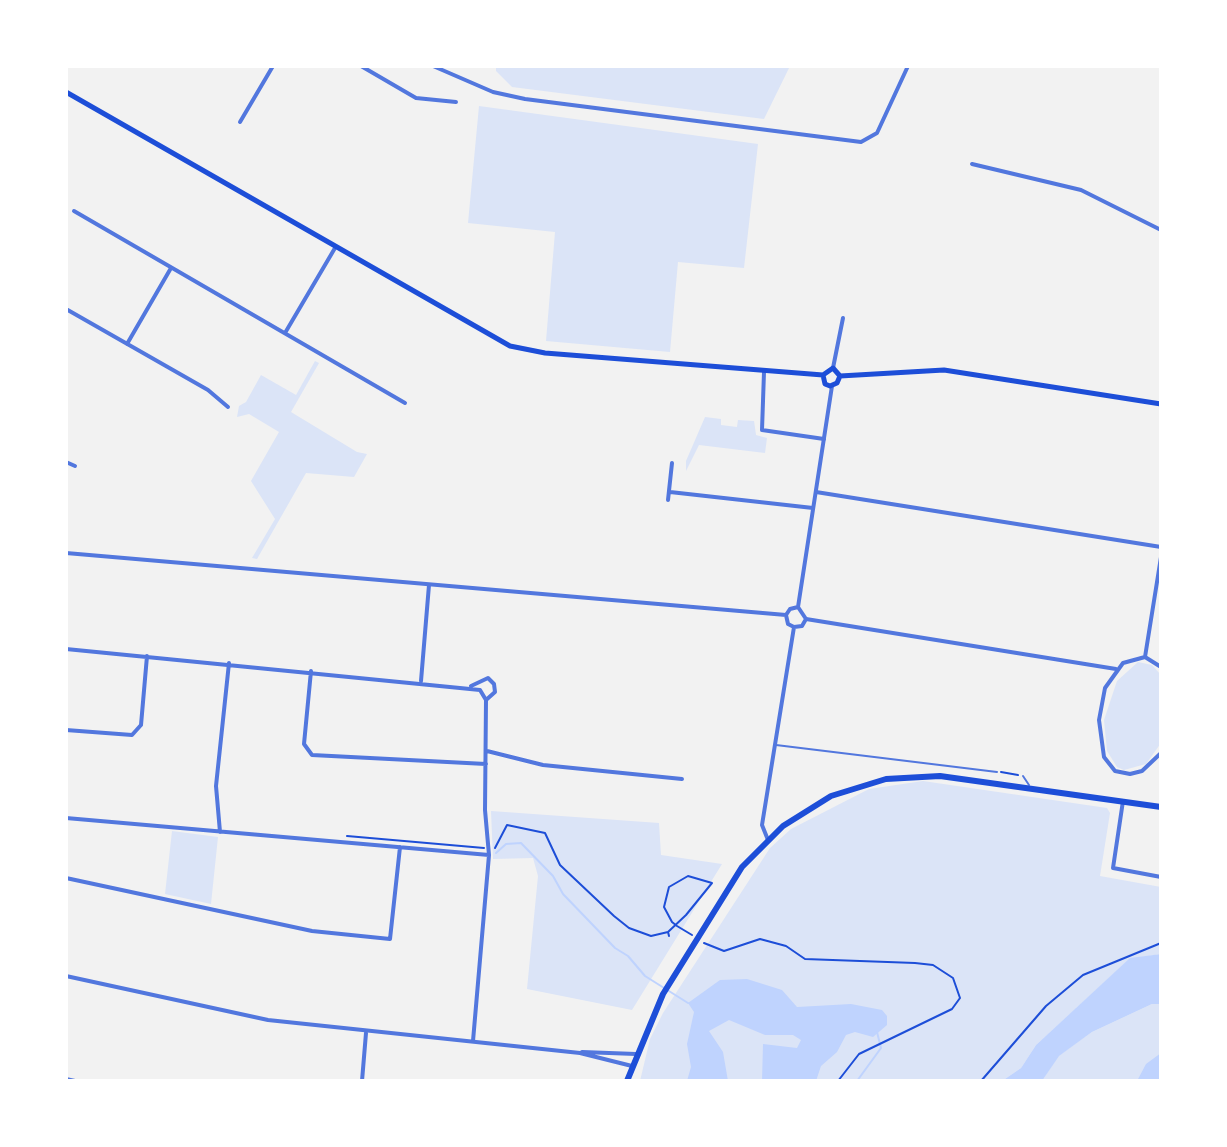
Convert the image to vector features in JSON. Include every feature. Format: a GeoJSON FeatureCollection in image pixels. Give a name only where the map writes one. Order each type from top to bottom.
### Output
{"type":"FeatureCollection","features":[{"type":"Feature","properties":{"kind":"main road"},"geometry":{"type":"LineString","coordinates":[[66,92],[490,337],[518,349],[764,372],[823,375],[833,368],[840,376]]}},
{"type":"Feature","properties":{"kind":"main road"},"geometry":{"type":"LineString","coordinates":[[823,375],[825,384],[832,386],[840,376],[944,370],[1161,404]]}},
{"type":"Feature","properties":{"kind":"main road"},"geometry":{"type":"LineString","coordinates":[[627,1081],[663,994],[742,867],[768,840],[805,811],[849,789],[908,776],[957,777],[1161,807]]}},
{"type":"Feature","properties":{"kind":"street"},"geometry":{"type":"LineString","coordinates":[[240,122],[273,66]]}},
{"type":"Feature","properties":{"kind":"street"},"geometry":{"type":"LineString","coordinates":[[361,66],[416,98],[456,102]]}},
{"type":"Feature","properties":{"kind":"street"},"geometry":{"type":"LineString","coordinates":[[433,66],[493,92],[525,99],[848,141],[870,140],[877,133],[908,66]]}},
{"type":"Feature","properties":{"kind":"street"},"geometry":{"type":"LineString","coordinates":[[972,164],[1081,190],[1161,230]]}},
{"type":"Feature","properties":{"kind":"street"},"geometry":{"type":"LineString","coordinates":[[74,211],[405,403]]}},
{"type":"Feature","properties":{"kind":"street"},"geometry":{"type":"LineString","coordinates":[[285,333],[335,248]]}},
{"type":"Feature","properties":{"kind":"street"},"geometry":{"type":"LineString","coordinates":[[127,344],[171,268]]}},
{"type":"Feature","properties":{"kind":"street"},"geometry":{"type":"LineString","coordinates":[[66,309],[208,390],[228,407]]}},
{"type":"Feature","properties":{"kind":"street"},"geometry":{"type":"LineString","coordinates":[[833,368],[843,318]]}},
{"type":"Feature","properties":{"kind":"street"},"geometry":{"type":"LineString","coordinates":[[764,372],[762,430],[824,439]]}},
{"type":"Feature","properties":{"kind":"street"},"geometry":{"type":"LineString","coordinates":[[832,386],[798,607],[806,619],[1116,669]]}},
{"type":"Feature","properties":{"kind":"street"},"geometry":{"type":"LineString","coordinates":[[66,462],[75,466]]}},
{"type":"Feature","properties":{"kind":"street"},"geometry":{"type":"LineString","coordinates":[[668,500],[672,463]]}},
{"type":"Feature","properties":{"kind":"street"},"geometry":{"type":"LineString","coordinates":[[670,492],[813,508]]}},
{"type":"Feature","properties":{"kind":"street"},"geometry":{"type":"LineString","coordinates":[[815,492],[1161,547]]}},
{"type":"Feature","properties":{"kind":"street"},"geometry":{"type":"LineString","coordinates":[[66,553],[786,615]]}},
{"type":"Feature","properties":{"kind":"street"},"geometry":{"type":"LineString","coordinates":[[1145,657],[1161,557]]}},
{"type":"Feature","properties":{"kind":"street"},"geometry":{"type":"LineString","coordinates":[[421,681],[429,585]]}},
{"type":"Feature","properties":{"kind":"street"},"geometry":{"type":"LineString","coordinates":[[798,607],[790,609],[786,615],[788,624],[802,626],[806,619]]}},
{"type":"Feature","properties":{"kind":"street"},"geometry":{"type":"LineString","coordinates":[[768,840],[762,825],[794,627]]}},
{"type":"Feature","properties":{"kind":"street"},"geometry":{"type":"LineString","coordinates":[[66,649],[421,681],[470,686],[480,690],[486,700],[489,855],[473,1041]]}},
{"type":"Feature","properties":{"kind":"street"},"geometry":{"type":"LineString","coordinates":[[66,730],[132,735],[141,725],[147,656]]}},
{"type":"Feature","properties":{"kind":"street"},"geometry":{"type":"LineString","coordinates":[[1161,667],[1145,657],[1131,658],[1116,669],[1101,704],[1099,732],[1104,757],[1115,771],[1130,774],[1148,767],[1161,753]]}},
{"type":"Feature","properties":{"kind":"street"},"geometry":{"type":"LineString","coordinates":[[220,832],[216,786],[229,663]]}},
{"type":"Feature","properties":{"kind":"street"},"geometry":{"type":"LineString","coordinates":[[311,671],[304,744],[312,755],[486,764]]}},
{"type":"Feature","properties":{"kind":"street"},"geometry":{"type":"LineString","coordinates":[[470,686],[488,678],[494,684],[495,692],[486,700]]}},
{"type":"Feature","properties":{"kind":"street"},"geometry":{"type":"LineString","coordinates":[[487,751],[543,765],[682,779]]}},
{"type":"Feature","properties":{"kind":"street"},"geometry":{"type":"LineString","coordinates":[[1123,801],[1113,868],[1161,877]]}},
{"type":"Feature","properties":{"kind":"street"},"geometry":{"type":"LineString","coordinates":[[66,818],[489,855]]}},
{"type":"Feature","properties":{"kind":"street"},"geometry":{"type":"LineString","coordinates":[[66,878],[312,931],[390,939],[400,847]]}},
{"type":"Feature","properties":{"kind":"street"},"geometry":{"type":"LineString","coordinates":[[66,976],[268,1020],[366,1033],[580,1053],[636,1054]]}},
{"type":"Feature","properties":{"kind":"street"},"geometry":{"type":"LineString","coordinates":[[362,1081],[366,1033]]}},
{"type":"Feature","properties":{"kind":"street"},"geometry":{"type":"LineString","coordinates":[[580,1053],[632,1066]]}},
{"type":"Feature","properties":{"kind":"street"},"geometry":{"type":"LineString","coordinates":[[66,1079],[75,1081]]}},
{"type":"Feature","properties":{"kind":"lane"},"geometry":{"type":"LineString","coordinates":[[775,745],[997,772]]}},
{"type":"Feature","properties":{"kind":"lane"},"geometry":{"type":"LineString","coordinates":[[954,765],[957,777]]}},
{"type":"Feature","properties":{"kind":"lane"},"geometry":{"type":"LineString","coordinates":[[1023,776],[1029,781],[1029,786]]}},
{"type":"Feature","properties":{"kind":"path"},"geometry":{"type":"LineString","coordinates":[[997,772],[1023,776]]}},
{"type":"Feature","properties":{"kind":"path"},"geometry":{"type":"LineString","coordinates":[[495,849],[498,836],[507,825],[545,833],[560,865],[629,928],[651,936],[668,934],[712,883],[688,876],[669,887]]}},
{"type":"Feature","properties":{"kind":"path"},"geometry":{"type":"LineString","coordinates":[[344,836],[482,848]]}},
{"type":"Feature","properties":{"kind":"path"},"geometry":{"type":"LineString","coordinates":[[753,940],[783,945],[805,959],[933,965],[953,978],[960,998],[952,1009],[879,1043],[851,1061],[838,1081]]}},
{"type":"Feature","properties":{"kind":"path"},"geometry":{"type":"LineString","coordinates":[[981,1081],[1036,1016],[1083,975],[1161,943]]}},
{"type":"Feature","properties":{"kind":"shaded area"},"geometry":{"type":"Polygon","coordinates":[[[496,66],[790,66],[764,119],[512,87],[496,71],[496,66]]]}},
{"type":"Feature","properties":{"kind":"shaded area"},"geometry":{"type":"Polygon","coordinates":[[[479,106],[758,144],[744,268],[678,262],[670,352],[546,341],[555,232],[468,223],[479,106]]]}},
{"type":"Feature","properties":{"kind":"shaded area"},"geometry":{"type":"Polygon","coordinates":[[[315,361],[319,363],[291,412],[357,452],[367,454],[354,477],[306,473],[257,559],[252,558],[275,519],[251,481],[279,432],[249,414],[237,417],[239,406],[246,402],[261,375],[296,395],[315,361]]]}},
{"type":"Feature","properties":{"kind":"shaded area"},"geometry":{"type":"Polygon","coordinates":[[[705,417],[721,419],[721,425],[737,427],[738,420],[754,421],[756,435],[767,438],[765,453],[699,445],[686,471],[686,461],[705,417]]]}},
{"type":"Feature","properties":{"kind":"shaded area"},"geometry":{"type":"Polygon","coordinates":[[[1138,662],[1152,665],[1161,675],[1161,743],[1146,764],[1124,770],[1117,767],[1107,751],[1104,720],[1117,681],[1138,662]]]}},
{"type":"Feature","properties":{"kind":"shaded area"},"geometry":{"type":"Polygon","coordinates":[[[923,781],[1107,808],[1110,813],[1100,876],[1161,887],[1161,954],[1130,959],[1036,1045],[1021,1068],[1002,1081],[640,1081],[650,1039],[663,1013],[770,848],[791,829],[869,789],[923,781]]]}},
{"type":"Feature","properties":{"kind":"shaded area"},"geometry":{"type":"Polygon","coordinates":[[[491,811],[659,823],[661,855],[722,864],[632,1010],[527,989],[538,876],[533,858],[493,859],[491,811]]]}},
{"type":"Feature","properties":{"kind":"shaded area"},"geometry":{"type":"Polygon","coordinates":[[[172,831],[218,837],[211,904],[165,894],[172,831]]]}},
{"type":"Feature","properties":{"kind":"shaded area"},"geometry":{"type":"Polygon","coordinates":[[[1152,1004],[1161,1004],[1161,1081],[1042,1081],[1058,1056],[1092,1032],[1152,1004]]]}},
{"type":"Feature","properties":{"kind":"water"},"geometry":{"type":"Polygon","coordinates":[[[1161,954],[1161,1004],[1152,1004],[1092,1032],[1059,1056],[1042,1081],[1002,1081],[1021,1068],[1036,1045],[1130,958],[1161,954]]]}},
{"type":"Feature","properties":{"kind":"water"},"geometry":{"type":"Polygon","coordinates":[[[747,979],[782,990],[797,1007],[851,1004],[882,1010],[887,1016],[887,1025],[873,1037],[855,1032],[846,1035],[837,1052],[821,1066],[816,1081],[762,1081],[763,1044],[797,1048],[801,1040],[793,1035],[765,1035],[729,1020],[709,1031],[723,1052],[728,1081],[687,1081],[691,1067],[687,1044],[694,1012],[688,1003],[720,980],[747,979]]]}},
{"type":"Feature","properties":{"kind":"water"},"geometry":{"type":"Polygon","coordinates":[[[1161,1053],[1161,1081],[1137,1081],[1146,1064],[1161,1053]]]}},
{"type":"Feature","properties":{"kind":"waterway"},"geometry":{"type":"LineString","coordinates":[[496,853],[506,844],[521,843],[553,876],[563,894],[615,948],[628,956],[645,976],[688,1003]]}},
{"type":"Feature","properties":{"kind":"waterway"},"geometry":{"type":"LineString","coordinates":[[857,1081],[881,1048],[877,1032]]}}]}
